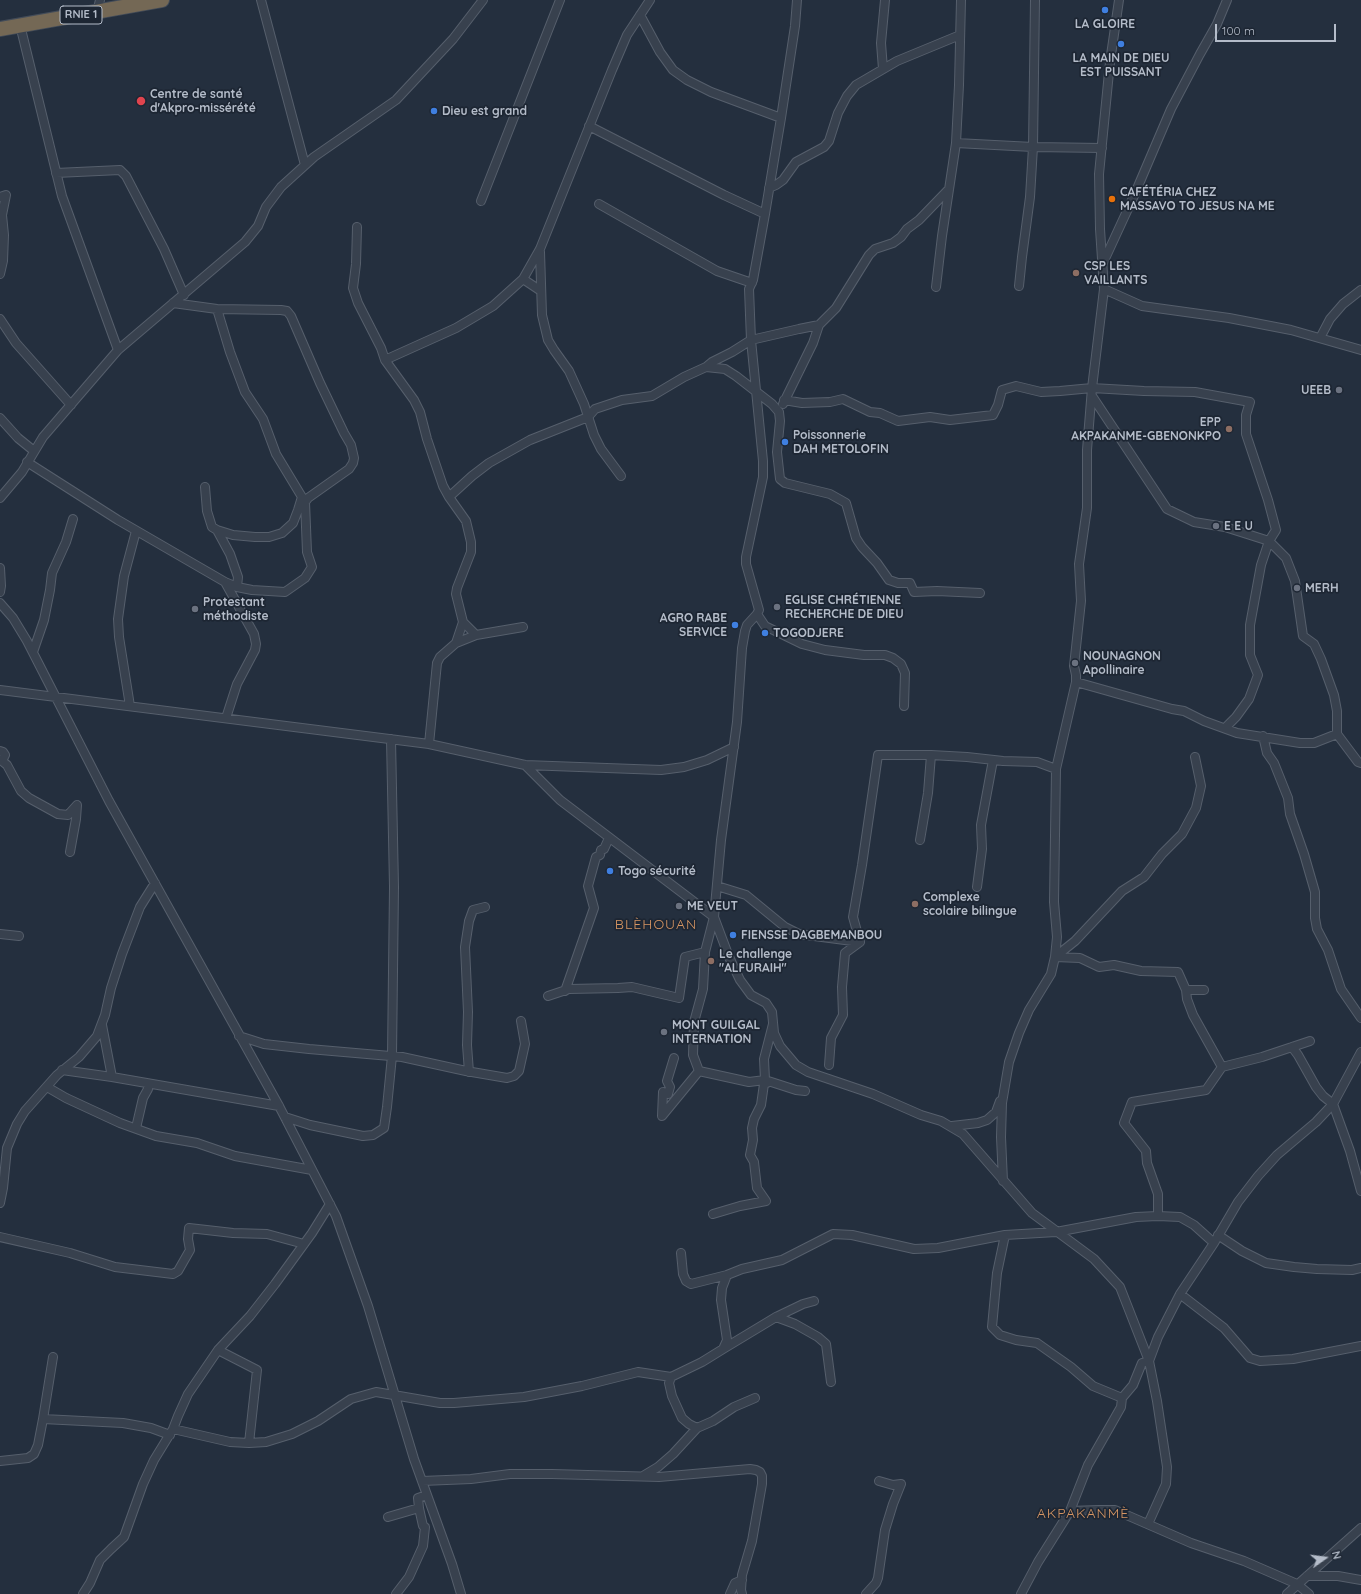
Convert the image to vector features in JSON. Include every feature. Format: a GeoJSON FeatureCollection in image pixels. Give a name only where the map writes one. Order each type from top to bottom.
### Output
{"type":"FeatureCollection","features":[{"type":"Feature","properties":{"kind":"highway","name":"RNIE 1"},"geometry":{"type":"LineString","coordinates":[[0,29],[98,6],[162,0]]}},
{"type":"Feature","properties":{"kind":"street"},"geometry":{"type":"LineString","coordinates":[[261,0],[305,165]]}},
{"type":"Feature","properties":{"kind":"street"},"geometry":{"type":"LineString","coordinates":[[0,498],[22,472],[43,437],[118,350],[245,242],[258,226],[266,207],[281,187],[305,165],[346,134],[396,100],[453,39],[483,0]]}},
{"type":"Feature","properties":{"kind":"street"},"geometry":{"type":"LineString","coordinates":[[481,201],[560,0]]}},
{"type":"Feature","properties":{"kind":"street"},"geometry":{"type":"LineString","coordinates":[[385,360],[456,328],[493,306],[523,279],[540,249],[627,35],[650,0]]}},
{"type":"Feature","properties":{"kind":"street"},"geometry":{"type":"LineString","coordinates":[[797,0],[795,26],[781,118],[765,214],[752,283],[749,289],[751,340],[764,461],[763,477],[746,557],[746,564],[758,604],[758,614],[765,626],[802,644],[825,650],[864,655],[885,655],[894,658],[901,664],[905,673],[904,706]]}},
{"type":"Feature","properties":{"kind":"street"},"geometry":{"type":"LineString","coordinates":[[883,69],[881,43],[885,0]]}},
{"type":"Feature","properties":{"kind":"street"},"geometry":{"type":"LineString","coordinates":[[936,287],[956,143],[961,0]]}},
{"type":"Feature","properties":{"kind":"street"},"geometry":{"type":"LineString","coordinates":[[1019,286],[1030,197],[1033,147],[1036,0]]}},
{"type":"Feature","properties":{"kind":"street"},"geometry":{"type":"LineString","coordinates":[[1003,1181],[1001,1137],[1002,1103],[1009,1062],[1029,1010],[1051,974],[1055,957],[1057,937],[1054,902],[1056,769],[1076,682],[1074,666],[1081,600],[1080,564],[1087,508],[1088,450],[1092,392],[1104,289],[1100,229],[1099,174],[1119,0]]}},
{"type":"Feature","properties":{"kind":"street"},"geometry":{"type":"LineString","coordinates":[[1103,265],[1172,109],[1200,54],[1218,24],[1227,0]]}},
{"type":"Feature","properties":{"kind":"street"},"geometry":{"type":"LineString","coordinates":[[640,15],[660,52],[673,70],[687,80],[711,92],[781,118]]}},
{"type":"Feature","properties":{"kind":"street"},"geometry":{"type":"LineString","coordinates":[[20,25],[62,196],[118,350]]}},
{"type":"Feature","properties":{"kind":"street"},"geometry":{"type":"LineString","coordinates":[[769,188],[776,186],[783,180],[796,162],[824,147],[829,141],[838,113],[847,96],[856,85],[897,61],[960,35]]}},
{"type":"Feature","properties":{"kind":"street"},"geometry":{"type":"LineString","coordinates":[[589,126],[737,202],[765,214]]}},
{"type":"Feature","properties":{"kind":"street"},"geometry":{"type":"LineString","coordinates":[[956,143],[1033,147],[1102,148]]}},
{"type":"Feature","properties":{"kind":"street"},"geometry":{"type":"LineString","coordinates":[[56,173],[120,170],[126,176],[164,249],[184,295]]}},
{"type":"Feature","properties":{"kind":"street"},"geometry":{"type":"LineString","coordinates":[[949,189],[919,220],[907,229],[893,243],[875,249],[869,255],[836,308],[819,325],[813,343],[779,412],[780,421],[777,452],[780,479],[785,483],[830,494],[846,503],[856,538],[889,580],[898,583],[910,583],[914,592],[937,591],[980,593]]}},
{"type":"Feature","properties":{"kind":"street"},"geometry":{"type":"LineString","coordinates":[[0,197],[6,195],[2,215],[4,235],[3,261],[0,274]]}},
{"type":"Feature","properties":{"kind":"street"},"geometry":{"type":"LineString","coordinates":[[599,204],[717,271],[752,283]]}},
{"type":"Feature","properties":{"kind":"street"},"geometry":{"type":"LineString","coordinates":[[357,227],[356,264],[353,288],[358,303],[381,348],[385,360],[414,400],[420,412],[427,439],[443,486],[466,521],[471,542],[471,552],[456,594],[463,622],[476,635]]}},
{"type":"Feature","properties":{"kind":"street"},"geometry":{"type":"LineString","coordinates":[[540,249],[542,315],[548,340],[570,371],[601,449],[622,476]]}},
{"type":"Feature","properties":{"kind":"street"},"geometry":{"type":"LineString","coordinates":[[523,279],[541,291]]}},
{"type":"Feature","properties":{"kind":"street"},"geometry":{"type":"LineString","coordinates":[[1104,289],[1142,306],[1229,318],[1291,330],[1361,350]]}},
{"type":"Feature","properties":{"kind":"street"},"geometry":{"type":"LineString","coordinates":[[1320,338],[1330,318],[1343,304],[1361,290]]}},
{"type":"Feature","properties":{"kind":"street"},"geometry":{"type":"LineString","coordinates":[[173,303],[217,309],[271,309],[287,311],[291,316],[320,383],[351,445],[354,458],[349,469],[308,498],[303,499]]}},
{"type":"Feature","properties":{"kind":"street"},"geometry":{"type":"LineString","coordinates":[[27,462],[136,531],[225,582],[237,587],[252,590],[285,592],[305,578],[311,571],[312,563],[307,552],[303,499],[276,454],[263,419],[245,392],[230,352],[217,309]]}},
{"type":"Feature","properties":{"kind":"street"},"geometry":{"type":"LineString","coordinates":[[0,319],[16,343],[71,405]]}},
{"type":"Feature","properties":{"kind":"street"},"geometry":{"type":"LineString","coordinates":[[449,497],[489,463],[530,440],[588,417],[596,409],[622,400],[652,396],[680,379],[706,367],[712,362],[751,340],[799,328],[819,325]]}},
{"type":"Feature","properties":{"kind":"street"},"geometry":{"type":"LineString","coordinates":[[706,367],[725,369],[756,391],[779,412]]}},
{"type":"Feature","properties":{"kind":"street"},"geometry":{"type":"LineString","coordinates":[[784,400],[802,403],[830,402],[843,399],[870,412],[880,413],[898,421],[930,417],[950,420],[993,415],[998,405],[1002,390],[1016,386],[1041,392],[1195,392],[1250,402],[1246,415],[1246,434],[1268,500],[1276,530],[1269,541],[1261,565],[1250,625],[1250,655],[1258,675],[1249,699],[1236,717],[1225,728]]}},
{"type":"Feature","properties":{"kind":"street"},"geometry":{"type":"LineString","coordinates":[[1092,392],[1167,509],[1194,522],[1225,527],[1269,541],[1286,558],[1295,581],[1303,636],[1314,644],[1321,658],[1334,695],[1337,711],[1337,734],[1358,762],[1361,763]]}},
{"type":"Feature","properties":{"kind":"street"},"geometry":{"type":"LineString","coordinates":[[584,404],[596,409]]}},
{"type":"Feature","properties":{"kind":"street"},"geometry":{"type":"LineString","coordinates":[[0,418],[18,438],[34,451]]}},
{"type":"Feature","properties":{"kind":"street"},"geometry":{"type":"LineString","coordinates":[[205,487],[207,511],[212,527],[232,535],[269,537],[282,533],[293,523],[303,499]]}},
{"type":"Feature","properties":{"kind":"street"},"geometry":{"type":"LineString","coordinates":[[33,652],[44,620],[52,573],[66,542],[73,519]]}},
{"type":"Feature","properties":{"kind":"street"},"geometry":{"type":"LineString","coordinates":[[217,530],[230,554],[238,577],[237,587]]}},
{"type":"Feature","properties":{"kind":"street"},"geometry":{"type":"LineString","coordinates":[[130,706],[119,637],[118,619],[124,576],[136,531]]}},
{"type":"Feature","properties":{"kind":"street"},"geometry":{"type":"LineString","coordinates":[[0,568],[0,592]]}},
{"type":"Feature","properties":{"kind":"street"},"geometry":{"type":"LineString","coordinates":[[225,582],[254,634],[256,644],[255,650],[237,684],[226,718]]}},
{"type":"Feature","properties":{"kind":"street"},"geometry":{"type":"LineString","coordinates":[[0,603],[13,618],[33,652],[109,801],[279,1106],[330,1204],[345,1239],[368,1306],[422,1481],[452,1564],[461,1594]]}},
{"type":"Feature","properties":{"kind":"street"},"geometry":{"type":"LineString","coordinates":[[699,1071],[694,1055],[694,1022],[703,989],[705,952],[714,917],[721,840],[737,722],[742,648],[747,625],[758,614]]}},
{"type":"Feature","properties":{"kind":"street"},"geometry":{"type":"LineString","coordinates":[[456,643],[463,622]]}},
{"type":"Feature","properties":{"kind":"street"},"geometry":{"type":"LineString","coordinates":[[429,744],[437,663],[440,657],[456,643],[476,635],[523,627]]}},
{"type":"Feature","properties":{"kind":"street"},"geometry":{"type":"LineString","coordinates":[[1076,682],[1184,711],[1204,721],[1237,733],[1300,743],[1314,743],[1337,734]]}},
{"type":"Feature","properties":{"kind":"street"},"geometry":{"type":"LineString","coordinates":[[0,690],[429,744],[525,765],[661,770],[684,767],[707,760],[734,747]]}},
{"type":"Feature","properties":{"kind":"street"},"geometry":{"type":"LineString","coordinates":[[1263,736],[1267,753],[1274,763],[1288,798],[1290,814],[1315,892],[1315,918],[1317,929],[1328,950],[1341,989],[1361,1018]]}},
{"type":"Feature","properties":{"kind":"street"},"geometry":{"type":"LineString","coordinates":[[285,1117],[363,1136],[373,1135],[384,1128],[392,1056],[394,887],[392,739]]}},
{"type":"Feature","properties":{"kind":"street"},"geometry":{"type":"LineString","coordinates":[[0,751],[5,755],[2,761],[7,765],[21,791],[29,798],[58,814],[68,815],[77,805],[70,852]]}},
{"type":"Feature","properties":{"kind":"street"},"geometry":{"type":"LineString","coordinates":[[860,942],[853,917],[878,755],[967,756],[993,760],[1037,762],[1056,769]]}},
{"type":"Feature","properties":{"kind":"street"},"geometry":{"type":"LineString","coordinates":[[920,840],[928,793],[931,755]]}},
{"type":"Feature","properties":{"kind":"street"},"geometry":{"type":"LineString","coordinates":[[1055,957],[1075,941],[1122,891],[1144,877],[1162,854],[1182,834],[1196,808],[1201,786],[1195,757]]}},
{"type":"Feature","properties":{"kind":"street"},"geometry":{"type":"LineString","coordinates":[[977,887],[982,849],[981,825],[993,760]]}},
{"type":"Feature","properties":{"kind":"street"},"geometry":{"type":"LineString","coordinates":[[525,765],[560,800],[714,917],[729,957],[740,980],[750,995],[766,1003],[772,1012],[774,1033],[780,1046],[796,1065],[808,1072],[873,1094],[921,1115],[952,1126],[963,1134],[1032,1213],[1094,1259],[1120,1287],[1149,1361],[1157,1401],[1166,1467],[1166,1484],[1148,1524]]}},
{"type":"Feature","properties":{"kind":"street"},"geometry":{"type":"LineString","coordinates":[[565,991],[594,908],[588,886],[596,858],[600,855],[601,850],[604,849],[609,838]]}},
{"type":"Feature","properties":{"kind":"street"},"geometry":{"type":"LineString","coordinates":[[0,1203],[7,1148],[12,1135],[25,1111],[62,1070],[88,1048],[97,1036],[102,1025],[111,988],[122,954],[140,907],[155,883]]}},
{"type":"Feature","properties":{"kind":"street"},"geometry":{"type":"LineString","coordinates":[[717,886],[746,895],[785,927],[799,934],[860,942]]}},
{"type":"Feature","properties":{"kind":"street"},"geometry":{"type":"LineString","coordinates":[[469,1072],[465,947],[469,921],[473,910],[485,906]]}},
{"type":"Feature","properties":{"kind":"street"},"geometry":{"type":"LineString","coordinates":[[0,934],[19,936]]}},
{"type":"Feature","properties":{"kind":"street"},"geometry":{"type":"LineString","coordinates":[[829,1065],[831,1038],[843,1015],[842,987],[846,953],[860,942]]}},
{"type":"Feature","properties":{"kind":"street"},"geometry":{"type":"LineString","coordinates":[[548,996],[569,989],[632,987],[679,998],[685,957],[705,952]]}},
{"type":"Feature","properties":{"kind":"street"},"geometry":{"type":"LineString","coordinates":[[1055,957],[1080,958],[1099,967],[1114,965],[1141,970],[1178,972],[1186,990],[1187,999],[1193,1015],[1222,1067]]}},
{"type":"Feature","properties":{"kind":"street"},"geometry":{"type":"LineString","coordinates":[[1186,990],[1204,990]]}},
{"type":"Feature","properties":{"kind":"street"},"geometry":{"type":"LineString","coordinates":[[239,1036],[264,1044],[402,1057],[469,1072],[507,1078],[514,1076],[519,1071],[525,1044],[521,1021]]}},
{"type":"Feature","properties":{"kind":"street"},"geometry":{"type":"LineString","coordinates":[[712,1214],[740,1206],[766,1201],[757,1188],[754,1162],[750,1155],[753,1140],[752,1128],[754,1119],[761,1105],[764,1084],[767,1081],[764,1059],[773,1024]]}},
{"type":"Feature","properties":{"kind":"street"},"geometry":{"type":"LineString","coordinates":[[102,1025],[112,1077]]}},
{"type":"Feature","properties":{"kind":"street"},"geometry":{"type":"LineString","coordinates":[[1158,1216],[1158,1194],[1147,1163],[1146,1151],[1124,1123],[1132,1102],[1206,1090],[1222,1067],[1310,1041]]}},
{"type":"Feature","properties":{"kind":"street"},"geometry":{"type":"LineString","coordinates":[[1292,1047],[1316,1087],[1323,1096],[1333,1104],[1350,1151],[1361,1191]]}},
{"type":"Feature","properties":{"kind":"street"},"geometry":{"type":"LineString","coordinates":[[1149,1361],[1158,1337],[1180,1294],[1214,1243],[1238,1202],[1258,1176],[1277,1155],[1316,1122],[1333,1104],[1361,1052]]}},
{"type":"Feature","properties":{"kind":"street"},"geometry":{"type":"LineString","coordinates":[[674,1058],[667,1081],[670,1087],[668,1094],[663,1092],[662,1116],[699,1071]]}},
{"type":"Feature","properties":{"kind":"street"},"geometry":{"type":"LineString","coordinates":[[62,1070],[112,1077],[279,1106]]}},
{"type":"Feature","properties":{"kind":"street"},"geometry":{"type":"LineString","coordinates":[[699,1071],[750,1082],[767,1081],[796,1090],[805,1091]]}},
{"type":"Feature","properties":{"kind":"street"},"geometry":{"type":"LineString","coordinates":[[136,1128],[143,1098],[148,1089],[148,1084]]}},
{"type":"Feature","properties":{"kind":"street"},"geometry":{"type":"LineString","coordinates":[[48,1087],[66,1098],[120,1123],[156,1136],[197,1143],[235,1156],[312,1170]]}},
{"type":"Feature","properties":{"kind":"street"},"geometry":{"type":"LineString","coordinates":[[952,1126],[978,1123],[987,1120],[996,1112],[1005,1087]]}},
{"type":"Feature","properties":{"kind":"street"},"geometry":{"type":"LineString","coordinates":[[83,1594],[90,1583],[100,1560],[124,1537],[143,1484],[154,1460],[171,1432],[188,1394],[218,1350],[250,1316],[304,1244],[330,1204]]}},
{"type":"Feature","properties":{"kind":"street"},"geometry":{"type":"LineString","coordinates":[[681,1253],[683,1274],[686,1281],[691,1284],[727,1276],[742,1269],[782,1260],[833,1234],[852,1235],[914,1249],[938,1248],[1005,1235],[1056,1232],[1136,1217],[1158,1216],[1180,1217],[1194,1225],[1214,1243]]}},
{"type":"Feature","properties":{"kind":"street"},"geometry":{"type":"LineString","coordinates":[[0,1237],[70,1254],[114,1267],[173,1274],[178,1271],[190,1250],[188,1239],[189,1228],[233,1233],[267,1234],[304,1244]]}},
{"type":"Feature","properties":{"kind":"street"},"geometry":{"type":"LineString","coordinates":[[1005,1235],[997,1273],[992,1326],[1000,1335],[1016,1340],[1037,1343],[1071,1367],[1093,1386],[1122,1398]]}},
{"type":"Feature","properties":{"kind":"street"},"geometry":{"type":"LineString","coordinates":[[1218,1235],[1242,1251],[1266,1263],[1317,1269],[1352,1270],[1361,1268]]}},
{"type":"Feature","properties":{"kind":"street"},"geometry":{"type":"LineString","coordinates":[[723,1349],[727,1340],[720,1300],[722,1288],[727,1276]]}},
{"type":"Feature","properties":{"kind":"street"},"geometry":{"type":"LineString","coordinates":[[1180,1294],[1224,1328],[1250,1358],[1260,1361],[1293,1359],[1361,1346]]}},
{"type":"Feature","properties":{"kind":"street"},"geometry":{"type":"LineString","coordinates":[[43,1419],[123,1423],[230,1442],[266,1442],[292,1434],[318,1421],[351,1399],[376,1392],[440,1403],[454,1403],[524,1397],[582,1386],[638,1372],[671,1376],[702,1362],[776,1317],[803,1304],[814,1301]]}},
{"type":"Feature","properties":{"kind":"street"},"geometry":{"type":"LineString","coordinates":[[776,1317],[794,1324],[823,1341],[827,1350],[831,1382]]}},
{"type":"Feature","properties":{"kind":"street"},"geometry":{"type":"LineString","coordinates":[[218,1350],[257,1370],[249,1443]]}},
{"type":"Feature","properties":{"kind":"street"},"geometry":{"type":"LineString","coordinates":[[0,1461],[28,1458],[34,1454],[38,1445],[53,1357]]}},
{"type":"Feature","properties":{"kind":"street"},"geometry":{"type":"LineString","coordinates":[[1021,1594],[1038,1562],[1070,1510],[1088,1465],[1121,1407],[1122,1398],[1133,1385],[1142,1363],[1149,1361]]}},
{"type":"Feature","properties":{"kind":"street"},"geometry":{"type":"LineString","coordinates":[[671,1376],[669,1383],[672,1396],[682,1418],[697,1428]]}},
{"type":"Feature","properties":{"kind":"street"},"geometry":{"type":"LineString","coordinates":[[642,1476],[658,1467],[673,1454],[697,1428],[713,1421],[734,1407],[755,1398]]}},
{"type":"Feature","properties":{"kind":"street"},"geometry":{"type":"LineString","coordinates":[[422,1481],[470,1479],[510,1474],[659,1477],[750,1469],[760,1472],[762,1476],[762,1484],[752,1541],[742,1580],[742,1594]]}},
{"type":"Feature","properties":{"kind":"street"},"geometry":{"type":"LineString","coordinates":[[866,1594],[876,1583],[878,1578],[885,1530],[901,1484],[893,1485],[879,1481]]}},
{"type":"Feature","properties":{"kind":"street"},"geometry":{"type":"LineString","coordinates":[[396,1594],[409,1577],[423,1546],[425,1527],[423,1526],[418,1498],[427,1495]]}},
{"type":"Feature","properties":{"kind":"street"},"geometry":{"type":"LineString","coordinates":[[388,1517],[419,1508]]}},
{"type":"Feature","properties":{"kind":"street"},"geometry":{"type":"LineString","coordinates":[[1070,1510],[1115,1510],[1191,1543],[1244,1561],[1297,1584],[1309,1594]]}},
{"type":"Feature","properties":{"kind":"street"},"geometry":{"type":"LineString","coordinates":[[1287,1594],[1361,1528]]}},
{"type":"Feature","properties":{"kind":"street"},"geometry":{"type":"LineString","coordinates":[[1307,1576],[1338,1576],[1361,1580]]}},
{"type":"Feature","properties":{"kind":"street"},"geometry":{"type":"LineString","coordinates":[[730,1594],[736,1583],[742,1580]]}},
{"type":"Feature","properties":{"kind":"place","name":"LA GLOIRE"},"geometry":{"type":"Point","coordinates":[1105,10]}},
{"type":"Feature","properties":{"kind":"place","name":"LA MAIN DE DIEU EST PUISSANT"},"geometry":{"type":"Point","coordinates":[1121,44]}},
{"type":"Feature","properties":{"kind":"place","name":"Centre de santé d'Akpro-missérété"},"geometry":{"type":"Point","coordinates":[141,101]}},
{"type":"Feature","properties":{"kind":"place","name":"Dieu est grand"},"geometry":{"type":"Point","coordinates":[434,111]}},
{"type":"Feature","properties":{"kind":"place","name":"CAFÉTÉRIA CHEZ MASSAVO TO JESUS NA ME"},"geometry":{"type":"Point","coordinates":[1112,199]}},
{"type":"Feature","properties":{"kind":"place","name":"CSP LES VAILLANTS"},"geometry":{"type":"Point","coordinates":[1076,273]}},
{"type":"Feature","properties":{"kind":"place","name":"UEEB"},"geometry":{"type":"Point","coordinates":[1339,390]}},
{"type":"Feature","properties":{"kind":"place","name":"EPP AKPAKANME-GBENONKPO"},"geometry":{"type":"Point","coordinates":[1229,429]}},
{"type":"Feature","properties":{"kind":"place","name":"Poissonnerie DAH METOLOFIN"},"geometry":{"type":"Point","coordinates":[785,442]}},
{"type":"Feature","properties":{"kind":"place","name":"E E U"},"geometry":{"type":"Point","coordinates":[1216,526]}},
{"type":"Feature","properties":{"kind":"place","name":"MERH"},"geometry":{"type":"Point","coordinates":[1297,588]}},
{"type":"Feature","properties":{"kind":"place","name":"EGLISE CHRÉTIENNE RECHERCHE DE DIEU"},"geometry":{"type":"Point","coordinates":[777,607]}},
{"type":"Feature","properties":{"kind":"place","name":"Protestant méthodiste"},"geometry":{"type":"Point","coordinates":[195,609]}},
{"type":"Feature","properties":{"kind":"place","name":"AGRO RABE SERVICE"},"geometry":{"type":"Point","coordinates":[735,625]}},
{"type":"Feature","properties":{"kind":"place","name":"TOGODJERE"},"geometry":{"type":"Point","coordinates":[765,633]}},
{"type":"Feature","properties":{"kind":"place","name":"NOUNAGNON Apollinaire"},"geometry":{"type":"Point","coordinates":[1075,663]}},
{"type":"Feature","properties":{"kind":"place","name":"Togo sécurité"},"geometry":{"type":"Point","coordinates":[610,871]}},
{"type":"Feature","properties":{"kind":"place","name":"Complexe scolaire bilingue"},"geometry":{"type":"Point","coordinates":[915,904]}},
{"type":"Feature","properties":{"kind":"place","name":"ME VEUT"},"geometry":{"type":"Point","coordinates":[679,906]}},
{"type":"Feature","properties":{"kind":"place","name":"FIENSSE DAGBEMANBOU"},"geometry":{"type":"Point","coordinates":[733,935]}},
{"type":"Feature","properties":{"kind":"place","name":"Le challenge \"ALFURAIH\""},"geometry":{"type":"Point","coordinates":[711,961]}},
{"type":"Feature","properties":{"kind":"place","name":"MONT GUILGAL INTERNATION"},"geometry":{"type":"Point","coordinates":[664,1032]}},
{"type":"Feature","properties":{"kind":"district","name":"BLÈHOUAN"},"geometry":{"type":"Point","coordinates":[656,925]}},
{"type":"Feature","properties":{"kind":"district","name":"AKPAKANMÈ"},"geometry":{"type":"Point","coordinates":[1083,1514]}}]}
